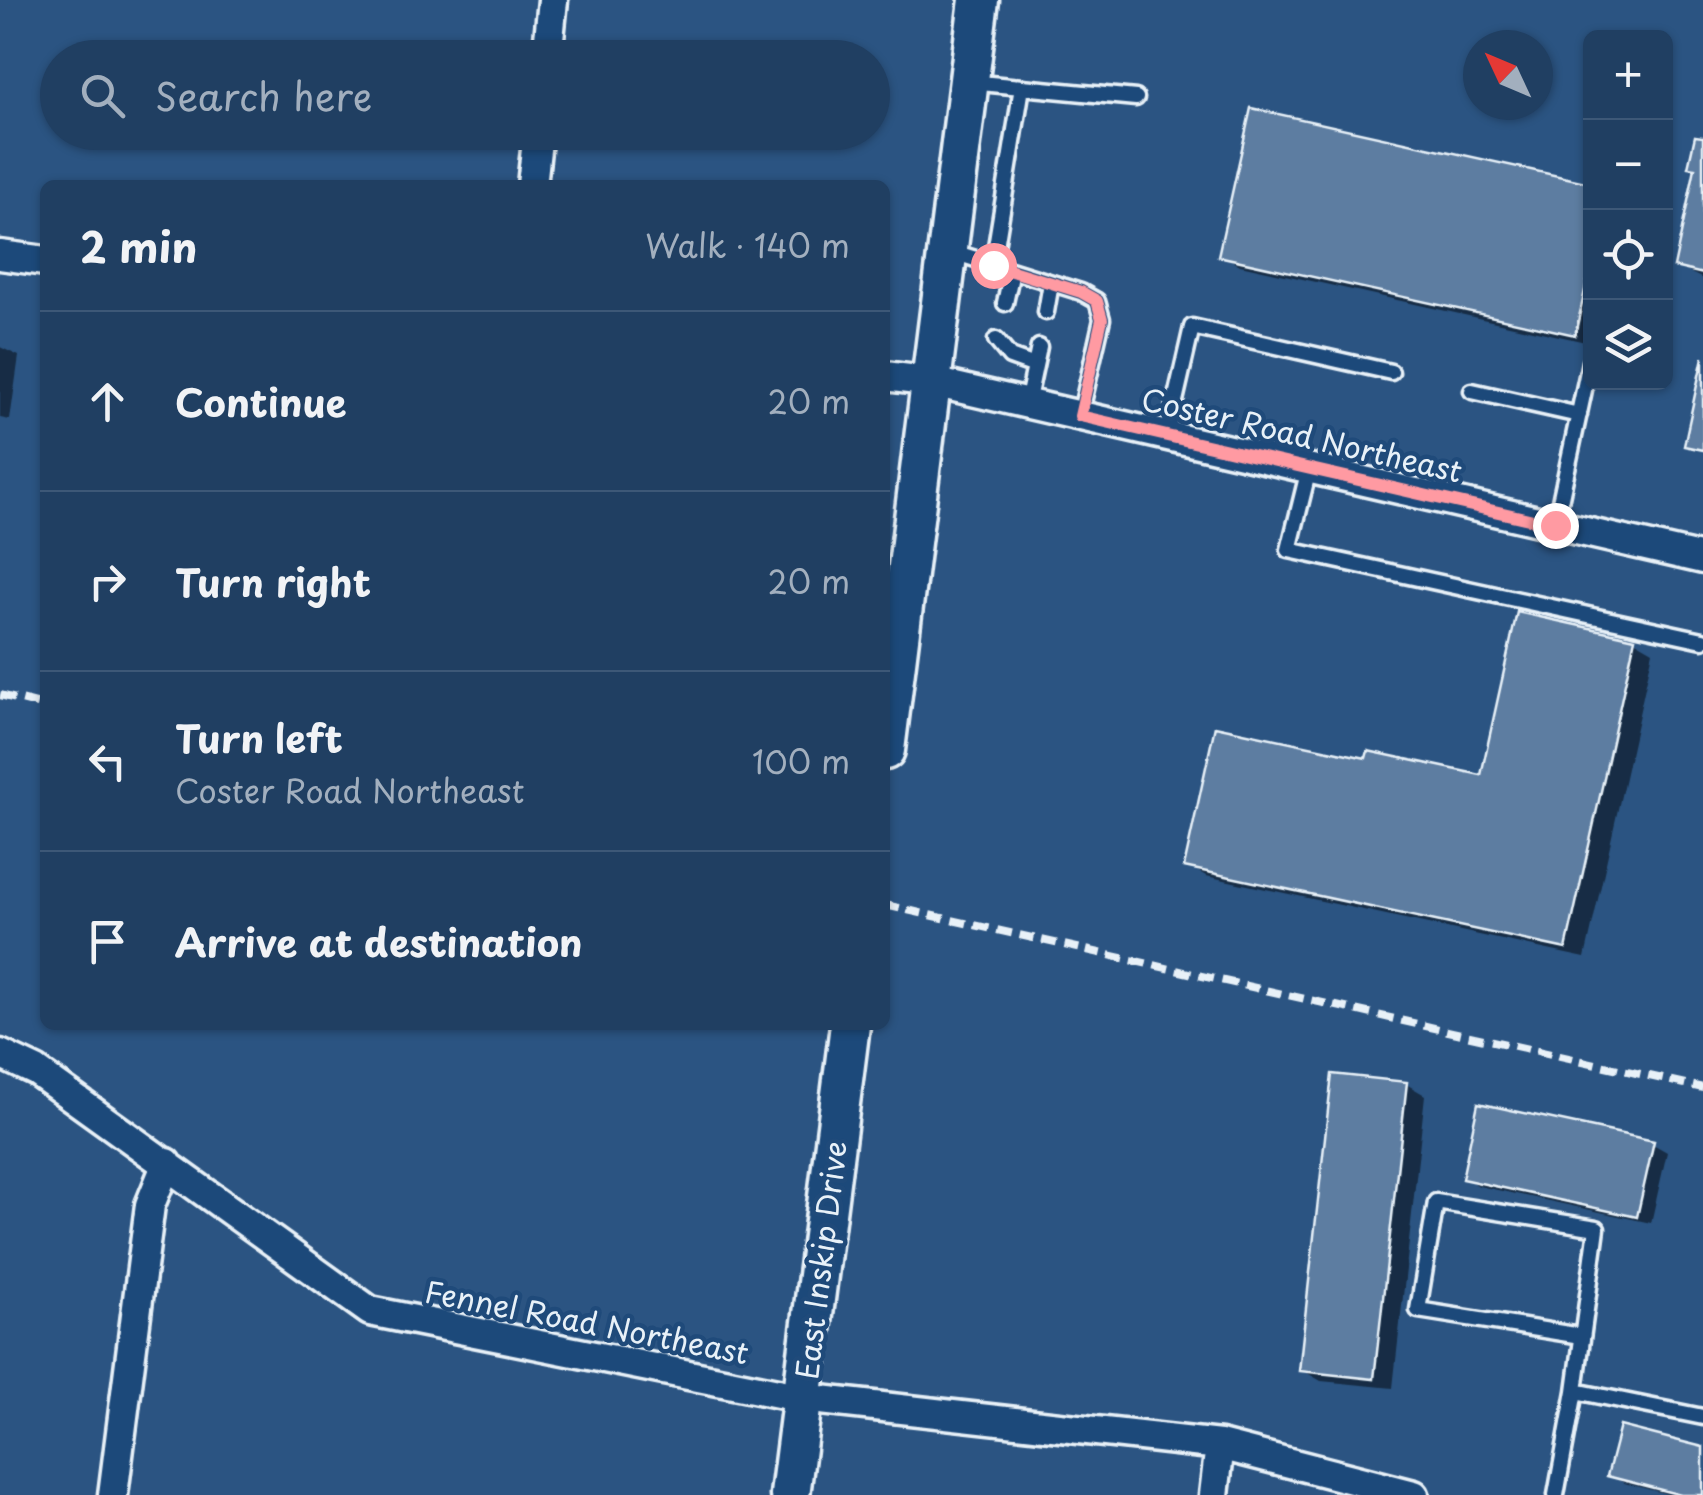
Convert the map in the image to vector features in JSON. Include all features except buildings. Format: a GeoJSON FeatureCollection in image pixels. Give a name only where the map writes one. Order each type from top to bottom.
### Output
{"type":"FeatureCollection","features":[{"type":"Feature","properties":{"kind":"street"},"geometry":{"type":"LineString","coordinates":[[549,40],[553,0]]}},
{"type":"Feature","properties":{"kind":"street"},"geometry":{"type":"LineString","coordinates":[[890,712],[979,0]]}},
{"type":"Feature","properties":{"kind":"street"},"geometry":{"type":"LineString","coordinates":[[533,180],[536,150]]}},
{"type":"Feature","properties":{"kind":"street"},"geometry":{"type":"LineString","coordinates":[[0,255],[40,260]]}},
{"type":"Feature","properties":{"kind":"street","name":"Coster Road Northeast"},"geometry":{"type":"LineString","coordinates":[[890,377],[933,382],[1703,559]]}},
{"type":"Feature","properties":{"kind":"street","name":"East Inskip Drive"},"geometry":{"type":"LineString","coordinates":[[790,1495],[849,1030]]}},
{"type":"Feature","properties":{"kind":"street","name":"Fennel Road Northeast"},"geometry":{"type":"LineString","coordinates":[[0,1054],[36,1071],[370,1311],[803,1398],[1220,1446],[1414,1495]]}},
{"type":"Feature","properties":{"kind":"street"},"geometry":{"type":"LineString","coordinates":[[113,1495],[150,1205],[167,1162]]}},
{"type":"Feature","properties":{"kind":"street"},"geometry":{"type":"LineString","coordinates":[[1214,1495],[1220,1446]]}},
{"type":"Feature","properties":{"kind":"lane"},"geometry":{"type":"LineString","coordinates":[[969,82],[1136,98]]}},
{"type":"Feature","properties":{"kind":"lane"},"geometry":{"type":"LineString","coordinates":[[993,265],[1022,87]]}},
{"type":"Feature","properties":{"kind":"lane"},"geometry":{"type":"LineString","coordinates":[[948,251],[1097,301],[1102,319],[1080,416]]}},
{"type":"Feature","properties":{"kind":"lane"},"geometry":{"type":"LineString","coordinates":[[1005,303],[1012,270]]}},
{"type":"Feature","properties":{"kind":"lane"},"geometry":{"type":"LineString","coordinates":[[1046,312],[1052,283]]}},
{"type":"Feature","properties":{"kind":"lane"},"geometry":{"type":"LineString","coordinates":[[1166,436],[1192,327],[1390,372]]}},
{"type":"Feature","properties":{"kind":"lane"},"geometry":{"type":"LineString","coordinates":[[996,340],[1010,357],[1035,366]]}},
{"type":"Feature","properties":{"kind":"lane"},"geometry":{"type":"LineString","coordinates":[[1027,404],[1039,346]]}},
{"type":"Feature","properties":{"kind":"lane"},"geometry":{"type":"LineString","coordinates":[[1555,525],[1584,390]]}},
{"type":"Feature","properties":{"kind":"lane"},"geometry":{"type":"LineString","coordinates":[[1472,391],[1579,415]]}},
{"type":"Feature","properties":{"kind":"lane"},"geometry":{"type":"LineString","coordinates":[[1310,468],[1290,550],[1703,640]]}},
{"type":"Feature","properties":{"kind":"lane"},"geometry":{"type":"LineString","coordinates":[[1556,1495],[1575,1391],[1597,1228],[1436,1202],[1418,1310],[1581,1336]]}},
{"type":"Feature","properties":{"kind":"lane"},"geometry":{"type":"LineString","coordinates":[[1575,1391],[1703,1417]]}},
{"type":"Feature","properties":{"kind":"railway"},"geometry":{"type":"LineString","coordinates":[[0,695],[40,705]]}},
{"type":"Feature","properties":{"kind":"railway"},"geometry":{"type":"LineString","coordinates":[[890,906],[1703,1088]]}},
{"type":"Feature","properties":{"kind":"route"},"geometry":{"type":"LineString","coordinates":[[993,265],[1081,292],[1097,301],[1102,319],[1080,416],[1555,525]]}}]}
